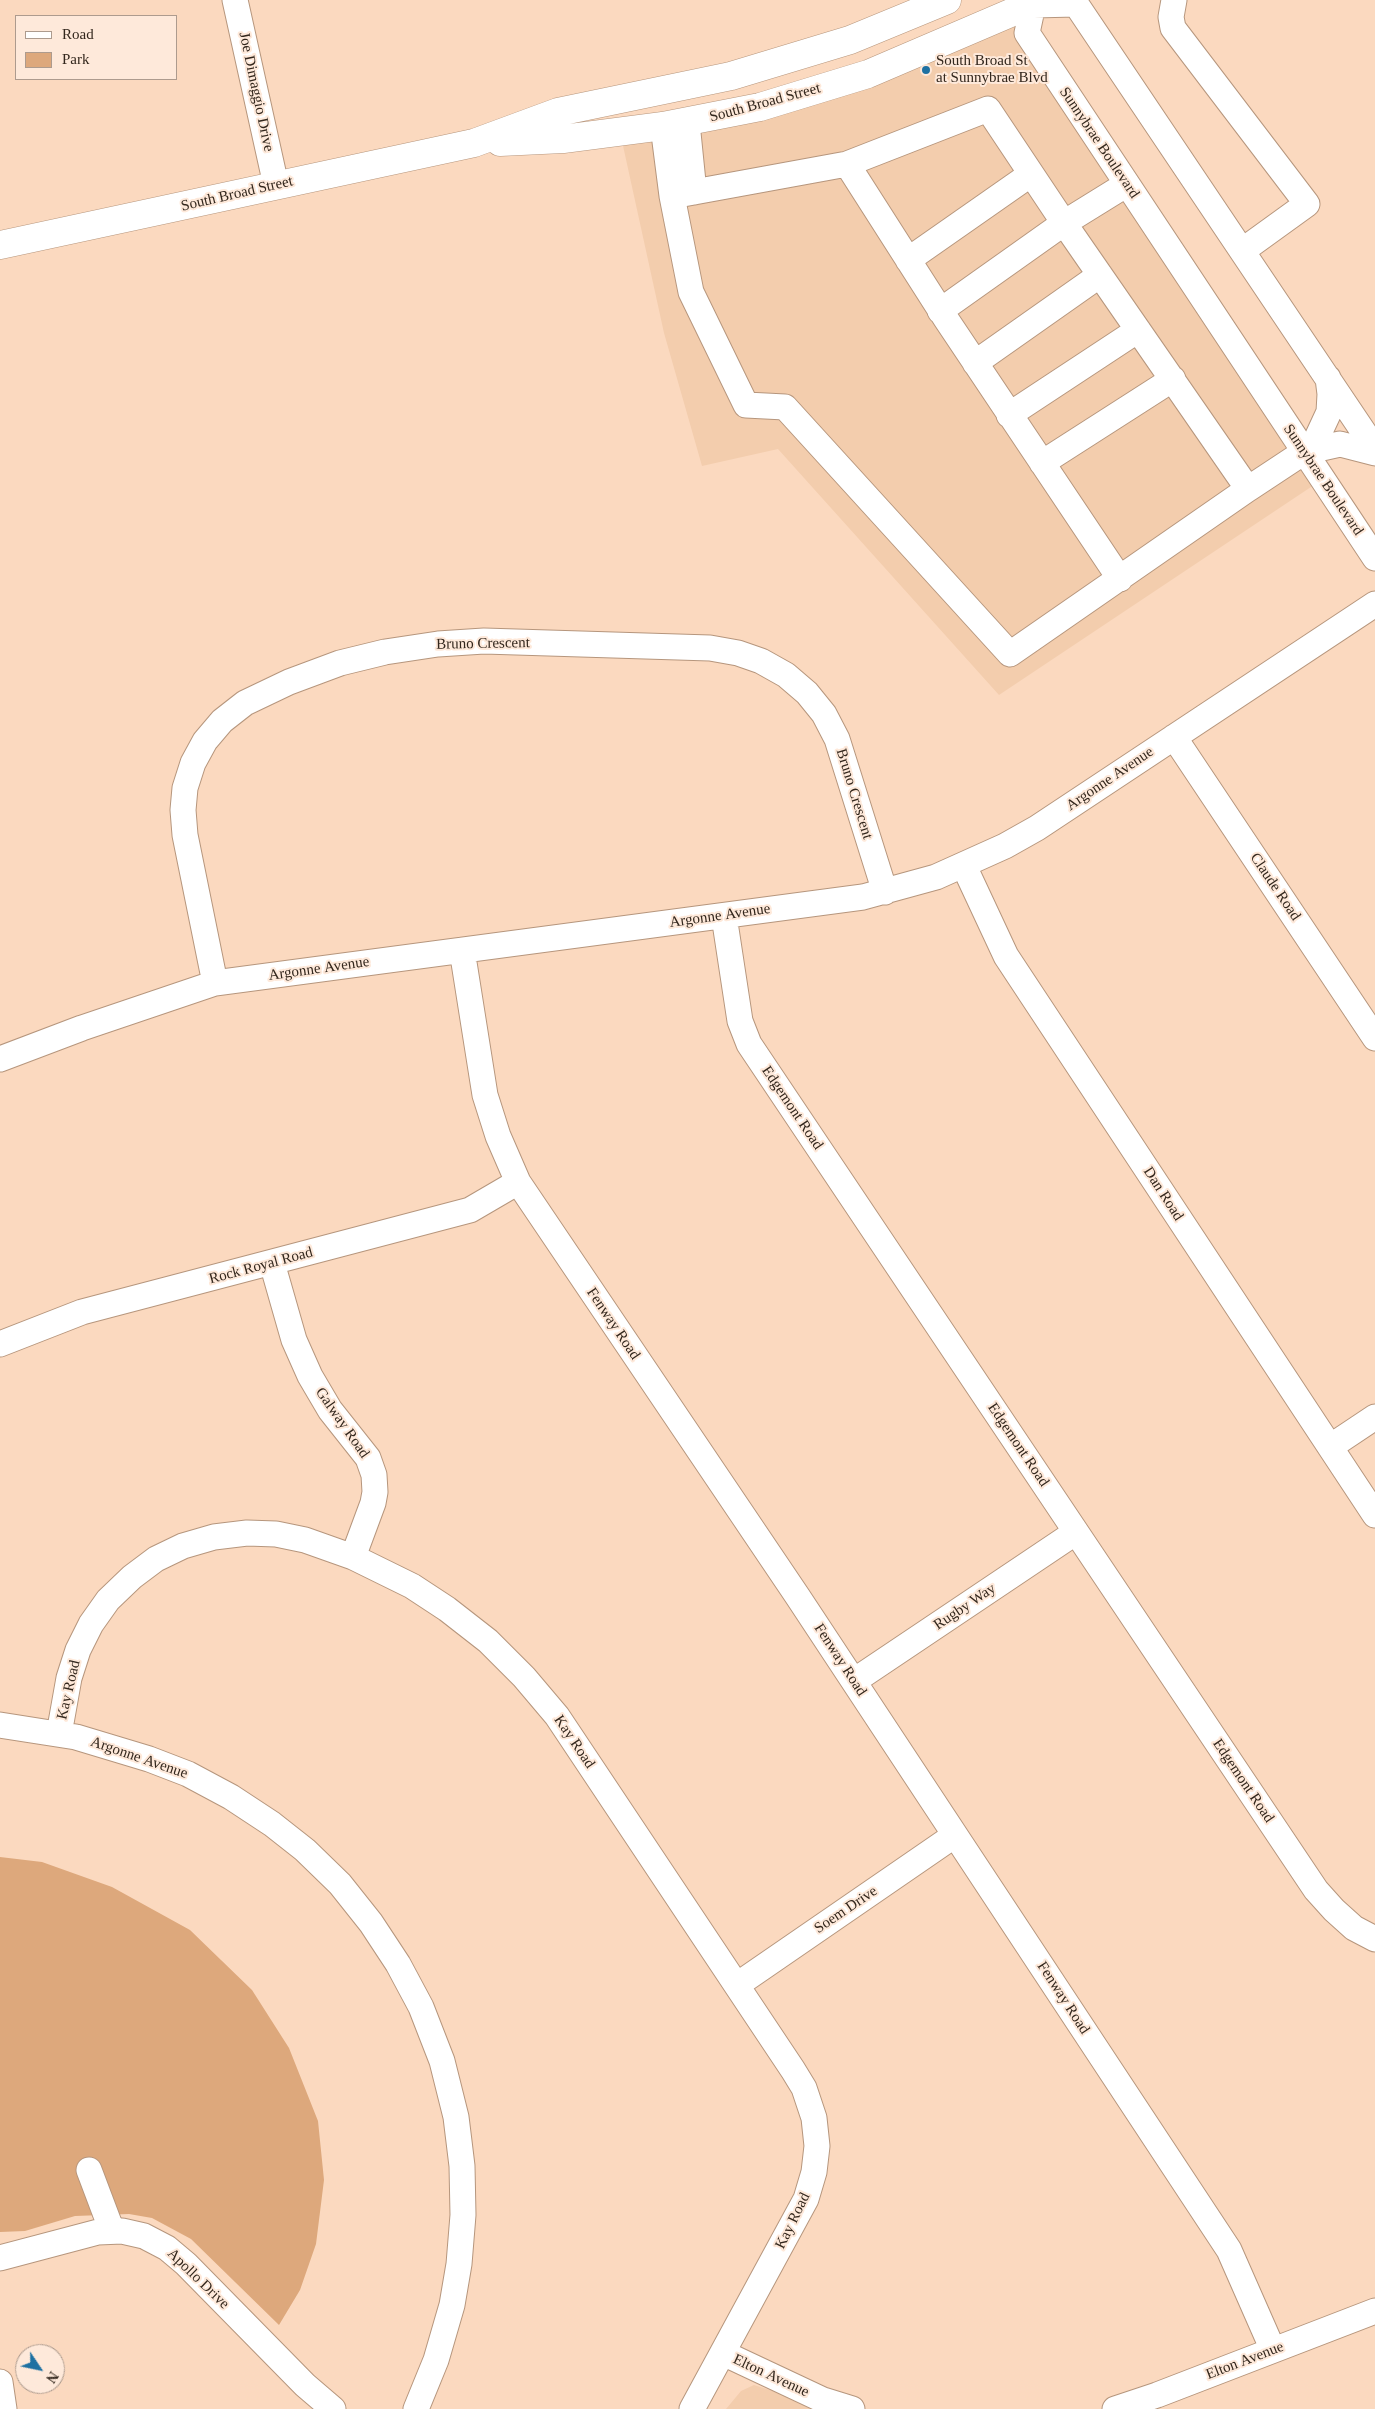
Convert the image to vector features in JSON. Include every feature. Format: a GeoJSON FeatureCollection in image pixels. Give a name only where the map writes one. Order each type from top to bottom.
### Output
{"type":"FeatureCollection","features":[{"type":"Feature","properties":{"kind":"main road","name":"South Broad Street"},"geometry":{"type":"LineString","coordinates":[[0,245],[474,143],[558,112],[731,76],[850,40],[948,0]]}},
{"type":"Feature","properties":{"kind":"main road","name":"South Broad Street"},"geometry":{"type":"LineString","coordinates":[[474,143],[563,139],[675,125],[760,106],[868,74],[1035,2]]}},
{"type":"Feature","properties":{"kind":"main road"},"geometry":{"type":"LineString","coordinates":[[731,76],[760,106]]}},
{"type":"Feature","properties":{"kind":"main road"},"geometry":{"type":"LineString","coordinates":[[675,125],[680,87]]}},
{"type":"Feature","properties":{"kind":"street","name":"Joe Dimaggio Drive"},"geometry":{"type":"LineString","coordinates":[[235,0],[276,185]]}},
{"type":"Feature","properties":{"kind":"street"},"geometry":{"type":"LineString","coordinates":[[1174,0],[1171,17],[1173,28],[1307,204],[1242,251]]}},
{"type":"Feature","properties":{"kind":"street"},"geometry":{"type":"LineString","coordinates":[[1035,2],[1076,4],[1375,449]]}},
{"type":"Feature","properties":{"kind":"street","name":"Sunnybrae Boulevard"},"geometry":{"type":"LineString","coordinates":[[1035,2],[1026,33],[1375,558]]}},
{"type":"Feature","properties":{"kind":"street"},"geometry":{"type":"LineString","coordinates":[[683,194],[847,164],[988,109],[1064,223],[1248,488]]}},
{"type":"Feature","properties":{"kind":"street"},"geometry":{"type":"LineString","coordinates":[[675,125],[691,292],[746,405],[785,407],[1010,654],[1248,488],[1304,452],[1316,440],[1329,412],[1330,394],[1328,378]]}},
{"type":"Feature","properties":{"kind":"street"},"geometry":{"type":"LineString","coordinates":[[847,164],[940,311],[1120,579]]}},
{"type":"Feature","properties":{"kind":"street"},"geometry":{"type":"LineString","coordinates":[[908,260],[1031,174]]}},
{"type":"Feature","properties":{"kind":"street"},"geometry":{"type":"LineString","coordinates":[[940,311],[1064,223],[1127,184]]}},
{"type":"Feature","properties":{"kind":"street"},"geometry":{"type":"LineString","coordinates":[[975,363],[1100,275]]}},
{"type":"Feature","properties":{"kind":"street"},"geometry":{"type":"LineString","coordinates":[[1009,415],[1138,330]]}},
{"type":"Feature","properties":{"kind":"street"},"geometry":{"type":"LineString","coordinates":[[1042,463],[1173,379]]}},
{"type":"Feature","properties":{"kind":"street"},"geometry":{"type":"LineString","coordinates":[[1304,452],[1340,444],[1375,453]]}},
{"type":"Feature","properties":{"kind":"street","name":"Argonne Avenue"},"geometry":{"type":"LineString","coordinates":[[0,1059],[82,1028],[215,983],[724,916],[885,892],[964,866],[1037,828],[1375,604]]}},
{"type":"Feature","properties":{"kind":"street","name":"Bruno Crescent"},"geometry":{"type":"LineString","coordinates":[[215,983],[185,835],[183,810],[186,788],[193,763],[205,741],[222,721],[245,703],[289,682],[358,659],[438,644],[484,641],[710,648],[738,653],[770,665],[786,674],[807,693],[824,714],[837,739],[885,892]]}},
{"type":"Feature","properties":{"kind":"street","name":"Claude Road"},"geometry":{"type":"LineString","coordinates":[[1174,737],[1375,1038]]}},
{"type":"Feature","properties":{"kind":"street","name":"Dan Road"},"geometry":{"type":"LineString","coordinates":[[964,866],[1006,956],[1375,1514]]}},
{"type":"Feature","properties":{"kind":"street","name":"Edgemont Road"},"geometry":{"type":"LineString","coordinates":[[724,916],[740,1021],[749,1044],[1316,1890],[1354,1928],[1375,1940]]}},
{"type":"Feature","properties":{"kind":"street","name":"Fenway Road"},"geometry":{"type":"LineString","coordinates":[[462,950],[485,1096],[498,1136],[518,1182],[854,1681],[1229,2250],[1273,2350]]}},
{"type":"Feature","properties":{"kind":"street","name":"Rock Royal Road"},"geometry":{"type":"LineString","coordinates":[[0,1344],[82,1312],[470,1210],[518,1182]]}},
{"type":"Feature","properties":{"kind":"street","name":"Galway Road"},"geometry":{"type":"LineString","coordinates":[[272,1263],[294,1340],[310,1376],[330,1410],[368,1458],[374,1475],[376,1492],[373,1504],[353,1557]]}},
{"type":"Feature","properties":{"kind":"street"},"geometry":{"type":"LineString","coordinates":[[1330,1447],[1375,1417]]}},
{"type":"Feature","properties":{"kind":"street","name":"Rugby Way"},"geometry":{"type":"LineString","coordinates":[[854,1681],[1076,1532]]}},
{"type":"Feature","properties":{"kind":"street","name":"Kay Road"},"geometry":{"type":"LineString","coordinates":[[59,1734],[69,1678],[78,1650],[91,1624],[108,1600],[132,1576],[156,1560],[183,1546],[214,1536],[247,1533],[276,1534],[305,1540],[353,1557],[412,1586],[448,1609],[488,1641],[524,1677],[557,1716],[804,2088],[814,2118],[817,2146],[814,2172],[806,2199],[723,2353]]}},
{"type":"Feature","properties":{"kind":"street","name":"Argonne Avenue"},"geometry":{"type":"LineString","coordinates":[[0,1725],[59,1734],[149,1758],[188,1774],[231,1796],[272,1824],[304,1850],[340,1884],[371,1922],[398,1964],[421,2007],[442,2061],[456,2117],[462,2166],[462,2235],[452,2305],[436,2360],[416,2409]]}},
{"type":"Feature","properties":{"kind":"street","name":"Soem Drive"},"geometry":{"type":"LineString","coordinates":[[736,1985],[955,1835]]}},
{"type":"Feature","properties":{"kind":"street"},"geometry":{"type":"LineString","coordinates":[[89,2170],[112,2231]]}},
{"type":"Feature","properties":{"kind":"street","name":"Apollo Drive"},"geometry":{"type":"LineString","coordinates":[[0,2258],[98,2232],[112,2231],[144,2236],[167,2248],[305,2385],[333,2409]]}},
{"type":"Feature","properties":{"kind":"street","name":"Elton Avenue"},"geometry":{"type":"LineString","coordinates":[[1115,2409],[1375,2311]]}},
{"type":"Feature","properties":{"kind":"street","name":"Elton Avenue"},"geometry":{"type":"LineString","coordinates":[[692,2409],[723,2353],[822,2400],[852,2409]]}},
{"type":"Feature","properties":{"kind":"street"},"geometry":{"type":"LineString","coordinates":[[0,2382],[4,2409]]}},
{"type":"Feature","properties":{"kind":"shaded area"},"geometry":{"type":"Polygon","coordinates":[[[1033,5],[1027,33],[1323,479],[999,695],[778,449],[702,466],[664,333],[620,132],[687,123],[1033,5]]]}},
{"type":"Feature","properties":{"kind":"shaded area"},"geometry":{"type":"Polygon","coordinates":[[[754,2385],[773,2391],[811,2409],[726,2409],[741,2391],[754,2385]]]}},
{"type":"Feature","properties":{"kind":"green space"},"geometry":{"type":"Polygon","coordinates":[[[0,1857],[42,1862],[112,1887],[190,1930],[252,1990],[289,2048],[318,2121],[324,2180],[316,2244],[300,2290],[279,2325],[191,2239],[152,2218],[129,2214],[75,2216],[25,2231],[0,2232],[0,1857]]]}},
{"type":"Feature","properties":{"kind":"place","name":"South Broad St at Sunnybrae Blvd"},"geometry":{"type":"Point","coordinates":[926,70]}}]}
